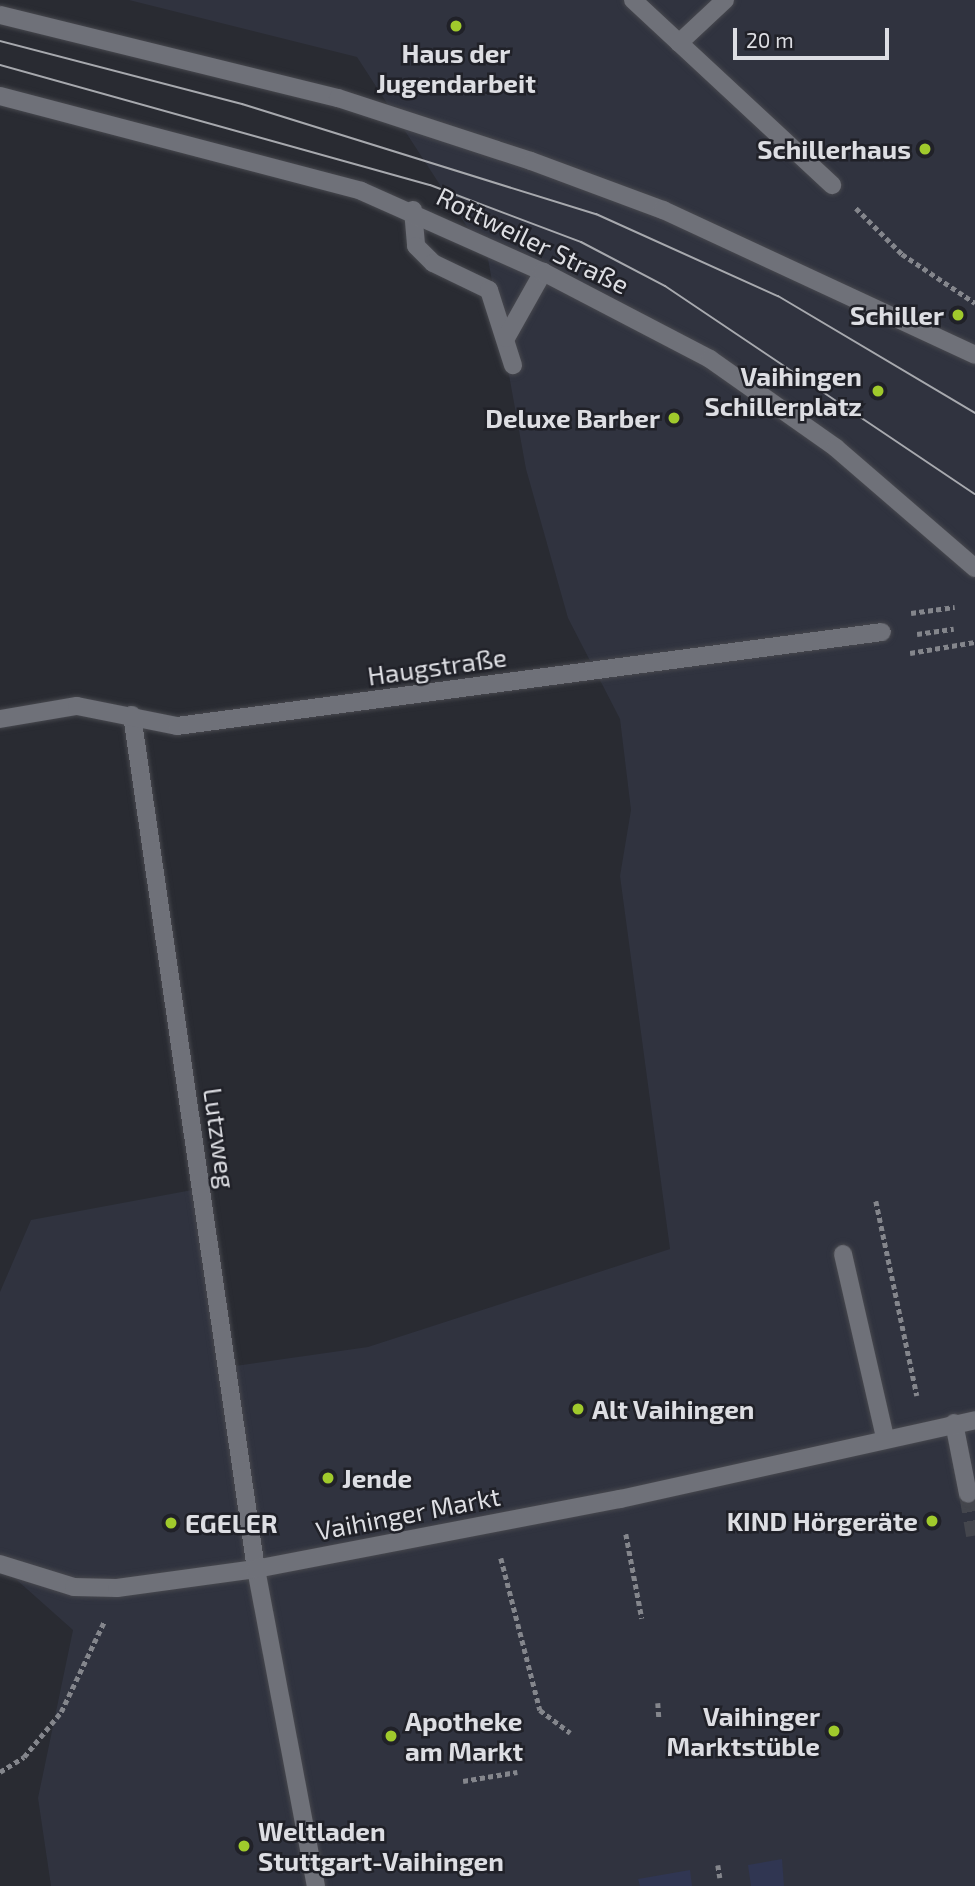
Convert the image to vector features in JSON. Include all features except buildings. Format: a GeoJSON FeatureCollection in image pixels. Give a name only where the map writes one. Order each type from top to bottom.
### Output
{"type":"FeatureCollection","features":[{"type":"Feature","properties":{"kind":"street"},"geometry":{"type":"LineString","coordinates":[[633,0],[832,185]]}},
{"type":"Feature","properties":{"kind":"street"},"geometry":{"type":"LineString","coordinates":[[679,43],[725,0]]}},
{"type":"Feature","properties":{"kind":"street"},"geometry":{"type":"LineString","coordinates":[[0,15],[338,98],[531,161],[663,210],[975,355]]}},
{"type":"Feature","properties":{"kind":"street","name":"Rottweiler Straße"},"geometry":{"type":"LineString","coordinates":[[0,96],[220,149],[413,210],[543,272],[710,359],[836,448],[975,568]]}},
{"type":"Feature","properties":{"kind":"street"},"geometry":{"type":"LineString","coordinates":[[413,210],[416,246],[433,262],[489,290],[513,365]]}},
{"type":"Feature","properties":{"kind":"street"},"geometry":{"type":"LineString","coordinates":[[506,338],[543,272]]}},
{"type":"Feature","properties":{"kind":"street","name":"Haugstraße"},"geometry":{"type":"LineString","coordinates":[[0,719],[77,706],[177,726],[882,632]]}},
{"type":"Feature","properties":{"kind":"street","name":"Lutzweg"},"geometry":{"type":"LineString","coordinates":[[132,715],[256,1569]]}},
{"type":"Feature","properties":{"kind":"street"},"geometry":{"type":"LineString","coordinates":[[844,1254],[885,1437]]}},
{"type":"Feature","properties":{"kind":"street","name":"Vaihinger Markt"},"geometry":{"type":"LineString","coordinates":[[0,1564],[74,1587],[117,1588],[256,1569],[620,1499],[885,1437],[975,1420]]}},
{"type":"Feature","properties":{"kind":"street"},"geometry":{"type":"LineString","coordinates":[[954,1423],[968,1494]]}},
{"type":"Feature","properties":{"kind":"street"},"geometry":{"type":"LineString","coordinates":[[256,1569],[316,1886]]}},
{"type":"Feature","properties":{"kind":"path"},"geometry":{"type":"LineString","coordinates":[[832,185],[902,254],[975,303]]}},
{"type":"Feature","properties":{"kind":"path"},"geometry":{"type":"LineString","coordinates":[[902,615],[955,607]]}},
{"type":"Feature","properties":{"kind":"path"},"geometry":{"type":"LineString","coordinates":[[903,636],[954,629]]}},
{"type":"Feature","properties":{"kind":"path"},"geometry":{"type":"LineString","coordinates":[[900,646],[907,653],[975,642]]}},
{"type":"Feature","properties":{"kind":"path"},"geometry":{"type":"LineString","coordinates":[[876,1201],[924,1429]]}},
{"type":"Feature","properties":{"kind":"path"},"geometry":{"type":"LineString","coordinates":[[620,1499],[642,1619]]}},
{"type":"Feature","properties":{"kind":"path"},"geometry":{"type":"LineString","coordinates":[[492,1524],[540,1710],[570,1733]]}},
{"type":"Feature","properties":{"kind":"path"},"geometry":{"type":"LineString","coordinates":[[0,1772],[24,1757],[61,1713],[117,1588]]}},
{"type":"Feature","properties":{"kind":"path"},"geometry":{"type":"LineString","coordinates":[[658,1703],[659,1717]]}},
{"type":"Feature","properties":{"kind":"path"},"geometry":{"type":"LineString","coordinates":[[463,1781],[517,1772]]}},
{"type":"Feature","properties":{"kind":"path"},"geometry":{"type":"LineString","coordinates":[[718,1865],[720,1878]]}},
{"type":"Feature","properties":{"kind":"shaded area"},"geometry":{"type":"Polygon","coordinates":[[[129,0],[975,0],[975,1886],[51,1886],[38,1798],[73,1630],[0,1565],[0,1292],[31,1220],[203,1188],[228,1367],[368,1347],[670,1249],[620,876],[631,810],[620,719],[568,618],[526,469],[488,259],[357,57],[129,0]]]}},
{"type":"Feature","properties":{"kind":"shaded area"},"geometry":{"type":"Polygon","coordinates":[[[782,1859],[784,1886],[751,1886],[748,1865],[782,1859]]]}},
{"type":"Feature","properties":{"kind":"shaded area"},"geometry":{"type":"Polygon","coordinates":[[[690,1870],[692,1886],[640,1886],[638,1879],[690,1870]]]}},
{"type":"Feature","properties":{"kind":"tunnel"},"geometry":{"type":"LineString","coordinates":[[968,1494],[975,1535]]}},
{"type":"Feature","properties":{"kind":"tram line"},"geometry":{"type":"LineString","coordinates":[[0,41],[242,104],[596,214],[778,296],[975,413]]}},
{"type":"Feature","properties":{"kind":"tram line"},"geometry":{"type":"LineString","coordinates":[[0,65],[430,185],[581,242],[665,286],[975,494]]}},
{"type":"Feature","properties":{"kind":"place","name":"Haus der Jugendarbeit"},"geometry":{"type":"Point","coordinates":[456,26]}},
{"type":"Feature","properties":{"kind":"place","name":"Schillerhaus"},"geometry":{"type":"Point","coordinates":[925,149]}},
{"type":"Feature","properties":{"kind":"place","name":"Schiller"},"geometry":{"type":"Point","coordinates":[958,315]}},
{"type":"Feature","properties":{"kind":"place","name":"Vaihingen Schillerplatz"},"geometry":{"type":"Point","coordinates":[878,391]}},
{"type":"Feature","properties":{"kind":"place","name":"Deluxe Barber"},"geometry":{"type":"Point","coordinates":[674,418]}},
{"type":"Feature","properties":{"kind":"place","name":"Alt Vaihingen"},"geometry":{"type":"Point","coordinates":[578,1409]}},
{"type":"Feature","properties":{"kind":"place","name":"Jende"},"geometry":{"type":"Point","coordinates":[328,1478]}},
{"type":"Feature","properties":{"kind":"place","name":"KIND Hörgeräte"},"geometry":{"type":"Point","coordinates":[932,1521]}},
{"type":"Feature","properties":{"kind":"place","name":"EGELER"},"geometry":{"type":"Point","coordinates":[171,1523]}},
{"type":"Feature","properties":{"kind":"place","name":"Vaihinger Marktstüble"},"geometry":{"type":"Point","coordinates":[834,1731]}},
{"type":"Feature","properties":{"kind":"place","name":"Apotheke am Markt"},"geometry":{"type":"Point","coordinates":[391,1736]}},
{"type":"Feature","properties":{"kind":"place","name":"Weltladen Stuttgart-Vaihingen"},"geometry":{"type":"Point","coordinates":[244,1846]}}]}
